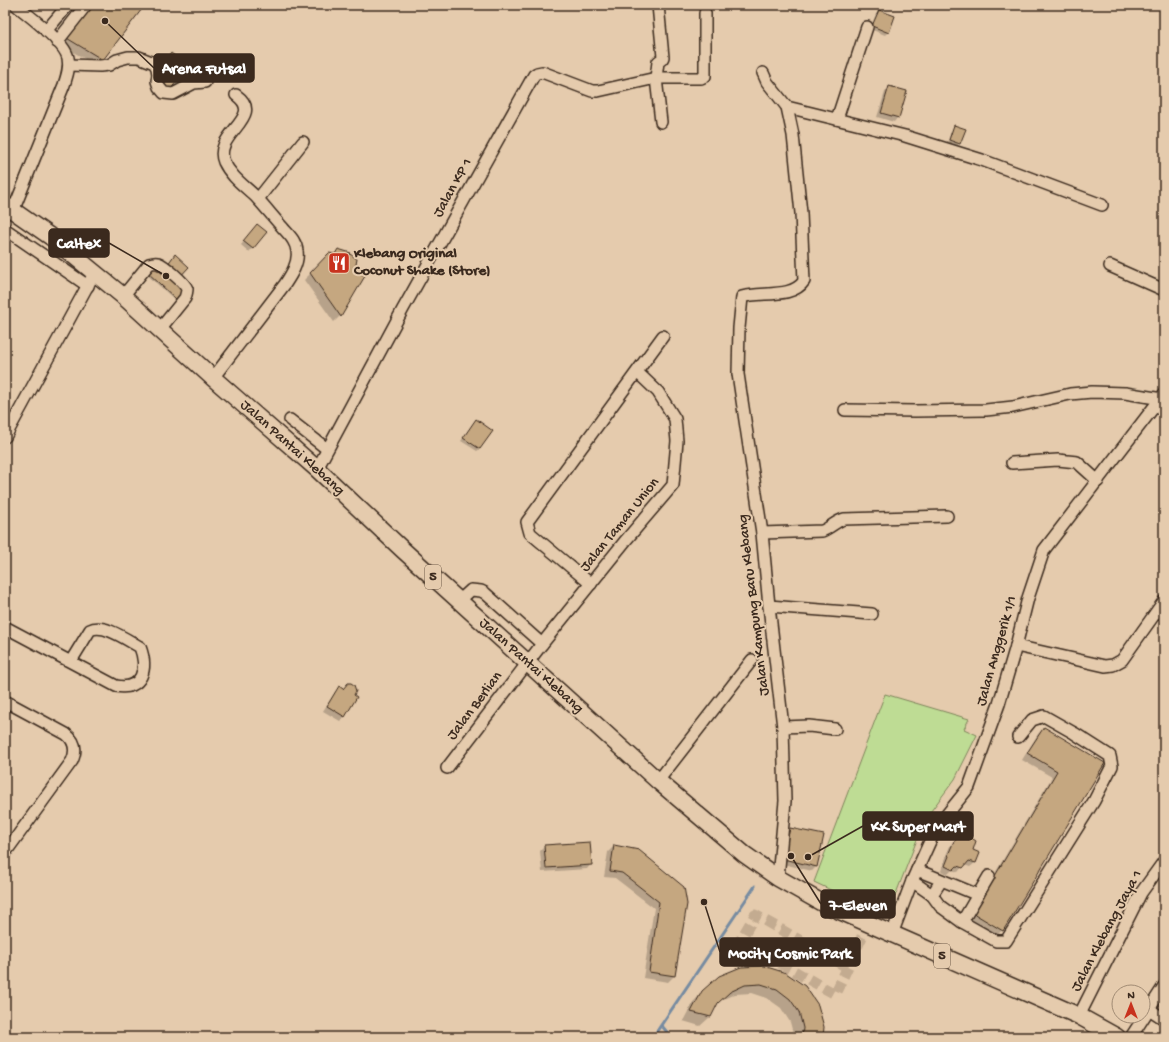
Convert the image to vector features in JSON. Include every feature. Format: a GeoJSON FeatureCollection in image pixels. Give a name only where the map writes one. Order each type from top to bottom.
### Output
{"type":"FeatureCollection","features":[{"type":"Feature","properties":{"kind":"highway","name":"Jalan Pantai Klebang"},"geometry":{"type":"LineString","coordinates":[[9,208],[51,237],[91,279],[123,296],[213,378],[317,469],[459,601],[658,781],[744,854],[778,878],[824,904],[1079,1016],[1116,1037]]}},
{"type":"Feature","properties":{"kind":"street"},"geometry":{"type":"LineString","coordinates":[[9,208],[64,85],[69,65],[66,51],[16,5]]}},
{"type":"Feature","properties":{"kind":"street"},"geometry":{"type":"LineString","coordinates":[[46,31],[68,5]]}},
{"type":"Feature","properties":{"kind":"street"},"geometry":{"type":"LineString","coordinates":[[57,42],[86,5]]}},
{"type":"Feature","properties":{"kind":"street"},"geometry":{"type":"LineString","coordinates":[[658,5],[663,57],[658,62],[656,78],[662,122]]}},
{"type":"Feature","properties":{"kind":"street","name":"Jalan KP 1"},"geometry":{"type":"LineString","coordinates":[[317,469],[410,295],[534,75],[537,72],[542,72],[592,91],[656,78],[701,78],[705,76],[705,13]]}},
{"type":"Feature","properties":{"kind":"street"},"geometry":{"type":"LineString","coordinates":[[837,119],[866,27]]}},
{"type":"Feature","properties":{"kind":"street"},"geometry":{"type":"LineString","coordinates":[[69,65],[100,66],[128,57],[139,57],[154,63],[157,68],[157,81],[159,87],[164,93],[173,94],[194,83],[205,82]]}},
{"type":"Feature","properties":{"kind":"street"},"geometry":{"type":"LineString","coordinates":[[763,73],[767,82],[787,107],[905,136],[982,160],[1102,205]]}},
{"type":"Feature","properties":{"kind":"street"},"geometry":{"type":"LineString","coordinates":[[213,378],[285,284],[296,263],[297,251],[294,241],[258,199],[231,174],[224,162],[223,152],[225,142],[242,121],[246,112],[245,105],[236,95]]}},
{"type":"Feature","properties":{"kind":"street","name":"Jalan Kampung Baru Klebang"},"geometry":{"type":"LineString","coordinates":[[778,878],[785,801],[784,727],[769,606],[762,533],[738,374],[739,328],[742,297],[751,294],[787,292],[800,287],[804,281],[801,213],[795,150],[787,107]]}},
{"type":"Feature","properties":{"kind":"street"},"geometry":{"type":"LineString","coordinates":[[258,199],[303,142]]}},
{"type":"Feature","properties":{"kind":"street"},"geometry":{"type":"LineString","coordinates":[[5,229],[91,279],[5,437]]}},
{"type":"Feature","properties":{"kind":"street"},"geometry":{"type":"LineString","coordinates":[[123,296],[149,264],[154,262],[160,264],[182,282],[186,287],[187,293],[185,298],[160,329]]}},
{"type":"Feature","properties":{"kind":"street"},"geometry":{"type":"LineString","coordinates":[[1110,266],[1164,290]]}},
{"type":"Feature","properties":{"kind":"street"},"geometry":{"type":"LineString","coordinates":[[591,584],[530,533],[527,522],[638,373],[663,336]]}},
{"type":"Feature","properties":{"kind":"street","name":"Jalan Taman Union"},"geometry":{"type":"LineString","coordinates":[[527,663],[626,540],[673,485],[677,441],[675,419],[658,392],[638,373]]}},
{"type":"Feature","properties":{"kind":"street"},"geometry":{"type":"LineString","coordinates":[[845,410],[986,410],[1013,407],[1070,394],[1092,392],[1125,393],[1163,398]]}},
{"type":"Feature","properties":{"kind":"street","name":"Jalan Anggerik 1/1"},"geometry":{"type":"LineString","coordinates":[[892,934],[912,881],[936,828],[969,787],[999,704],[1028,598],[1044,550],[1163,398]]}},
{"type":"Feature","properties":{"kind":"street"},"geometry":{"type":"LineString","coordinates":[[290,420],[327,449]]}},
{"type":"Feature","properties":{"kind":"street"},"geometry":{"type":"LineString","coordinates":[[1012,463],[1058,460],[1077,462],[1098,481]]}},
{"type":"Feature","properties":{"kind":"street"},"geometry":{"type":"LineString","coordinates":[[762,533],[822,531],[844,519],[947,516]]}},
{"type":"Feature","properties":{"kind":"street"},"geometry":{"type":"LineString","coordinates":[[459,601],[471,590],[485,593],[542,644]]}},
{"type":"Feature","properties":{"kind":"street"},"geometry":{"type":"LineString","coordinates":[[1016,646],[1105,666],[1113,665],[1122,660],[1164,601]]}},
{"type":"Feature","properties":{"kind":"street"},"geometry":{"type":"LineString","coordinates":[[769,606],[872,614]]}},
{"type":"Feature","properties":{"kind":"street"},"geometry":{"type":"LineString","coordinates":[[5,627],[116,686],[128,687],[138,681],[142,676],[144,669],[144,661],[140,647],[108,630],[98,628],[90,630],[71,661]]}},
{"type":"Feature","properties":{"kind":"street"},"geometry":{"type":"LineString","coordinates":[[658,781],[752,660]]}},
{"type":"Feature","properties":{"kind":"street","name":"Jalan Berlian"},"geometry":{"type":"LineString","coordinates":[[448,768],[527,663]]}},
{"type":"Feature","properties":{"kind":"street"},"geometry":{"type":"LineString","coordinates":[[5,701],[66,734],[74,743],[75,756],[5,853]]}},
{"type":"Feature","properties":{"kind":"street"},"geometry":{"type":"LineString","coordinates":[[912,881],[932,895],[940,906],[962,922],[996,941],[1006,941],[1094,801],[1112,766],[1110,756],[1044,716],[1032,720],[1018,737]]}},
{"type":"Feature","properties":{"kind":"street"},"geometry":{"type":"LineString","coordinates":[[784,727],[809,726],[835,729]]}},
{"type":"Feature","properties":{"kind":"street","name":"Jalan Klebang Jaya 1"},"geometry":{"type":"LineString","coordinates":[[1079,1016],[1141,893],[1164,861]]}},
{"type":"Feature","properties":{"kind":"street"},"geometry":{"type":"LineString","coordinates":[[917,870],[978,895]]}},
{"type":"Feature","properties":{"kind":"street"},"geometry":{"type":"LineString","coordinates":[[962,922],[989,876]]}},
{"type":"Feature","properties":{"kind":"street"},"geometry":{"type":"LineString","coordinates":[[932,895],[941,881]]}},
{"type":"Feature","properties":{"kind":"street"},"geometry":{"type":"LineString","coordinates":[[1151,1006],[1164,986]]}},
{"type":"Feature","properties":{"kind":"street"},"geometry":{"type":"LineString","coordinates":[[1151,1010],[1164,1019]]}},
{"type":"Feature","properties":{"kind":"street"},"geometry":{"type":"LineString","coordinates":[[1131,1037],[1139,1024]]}},
{"type":"Feature","properties":{"kind":"green space"},"geometry":{"type":"Polygon","coordinates":[[[885,694],[969,719],[964,729],[977,735],[955,779],[925,819],[890,909],[877,912],[814,882],[885,694]]]}},
{"type":"Feature","properties":{"kind":"building"},"geometry":{"type":"Polygon","coordinates":[[[90,5],[145,5],[103,60],[65,37],[90,5]]]}},
{"type":"Feature","properties":{"kind":"building"},"geometry":{"type":"Polygon","coordinates":[[[879,10],[895,16],[889,33],[872,26],[879,10]]]}},
{"type":"Feature","properties":{"kind":"building"},"geometry":{"type":"Polygon","coordinates":[[[171,53],[191,68],[179,83],[177,81],[170,90],[164,86],[166,82],[163,80],[169,72],[161,66],[171,53]]]}},
{"type":"Feature","properties":{"kind":"building"},"geometry":{"type":"Polygon","coordinates":[[[889,86],[907,91],[899,118],[881,113],[889,86]]]}},
{"type":"Feature","properties":{"kind":"building"},"geometry":{"type":"Polygon","coordinates":[[[954,125],[966,129],[960,144],[949,140],[954,125]]]}},
{"type":"Feature","properties":{"kind":"building"},"geometry":{"type":"Polygon","coordinates":[[[257,224],[267,232],[253,249],[243,241],[257,224]]]}},
{"type":"Feature","properties":{"kind":"building"},"geometry":{"type":"Polygon","coordinates":[[[338,249],[351,253],[350,254],[357,259],[355,270],[365,276],[341,317],[310,273],[329,253],[335,254],[338,249]]]}},
{"type":"Feature","properties":{"kind":"building"},"geometry":{"type":"Polygon","coordinates":[[[175,254],[189,267],[177,280],[186,288],[176,299],[146,271],[155,260],[165,268],[175,254]]]}},
{"type":"Feature","properties":{"kind":"building"},"geometry":{"type":"Polygon","coordinates":[[[476,419],[493,431],[480,449],[463,438],[476,419]]]}},
{"type":"Feature","properties":{"kind":"building"},"geometry":{"type":"Polygon","coordinates":[[[348,683],[354,685],[356,691],[354,695],[357,697],[345,717],[327,706],[339,686],[343,689],[348,683]]]}},
{"type":"Feature","properties":{"kind":"building"},"geometry":{"type":"Polygon","coordinates":[[[1044,727],[1105,763],[1003,931],[973,913],[1057,771],[1027,753],[1044,727]]]}},
{"type":"Feature","properties":{"kind":"building"},"geometry":{"type":"Polygon","coordinates":[[[790,828],[824,835],[817,867],[783,859],[790,828]]]}},
{"type":"Feature","properties":{"kind":"building"},"geometry":{"type":"Polygon","coordinates":[[[960,830],[970,833],[970,837],[976,841],[973,850],[980,853],[976,863],[969,861],[963,868],[957,866],[953,870],[945,866],[949,856],[948,855],[960,830]]]}},
{"type":"Feature","properties":{"kind":"building"},"geometry":{"type":"Polygon","coordinates":[[[590,842],[592,865],[546,868],[544,845],[590,842]]]}},
{"type":"Feature","properties":{"kind":"building"},"geometry":{"type":"Polygon","coordinates":[[[614,845],[639,850],[684,887],[687,904],[675,976],[649,972],[659,902],[622,873],[610,871],[614,845]]]}},
{"type":"Feature","properties":{"kind":"building"},"geometry":{"type":"Polygon","coordinates":[[[764,966],[786,973],[805,986],[818,1005],[824,1027],[823,1037],[802,1037],[803,1028],[799,1012],[790,999],[777,989],[761,984],[745,985],[730,992],[718,1003],[711,1017],[691,1012],[702,991],[719,976],[741,967],[764,966]]]}},
{"type":"Feature","properties":{"kind":"waterway"},"geometry":{"type":"LineString","coordinates":[[653,1037],[755,886]]}},
{"type":"Feature","properties":{"kind":"waterway"},"geometry":{"type":"LineString","coordinates":[[662,1026],[671,1037]]}},
{"type":"Feature","properties":{"kind":"tunnel"},"geometry":{"type":"LineString","coordinates":[[847,967],[755,915],[740,941],[835,994],[868,924]]}},
{"type":"Feature","properties":{"kind":"place","name":"Arena Futsal"},"geometry":{"type":"Point","coordinates":[105,21]}},
{"type":"Feature","properties":{"kind":"place","name":"Klebang Original Coconut Shake (Store)"},"geometry":{"type":"Point","coordinates":[339,263]}},
{"type":"Feature","properties":{"kind":"place","name":"Caltex"},"geometry":{"type":"Point","coordinates":[166,276]}},
{"type":"Feature","properties":{"kind":"place","name":"7-Eleven"},"geometry":{"type":"Point","coordinates":[791,856]}},
{"type":"Feature","properties":{"kind":"place","name":"KK Super Mart"},"geometry":{"type":"Point","coordinates":[808,857]}},
{"type":"Feature","properties":{"kind":"place","name":"Mocity Cosmic Park"},"geometry":{"type":"Point","coordinates":[704,902]}}]}
